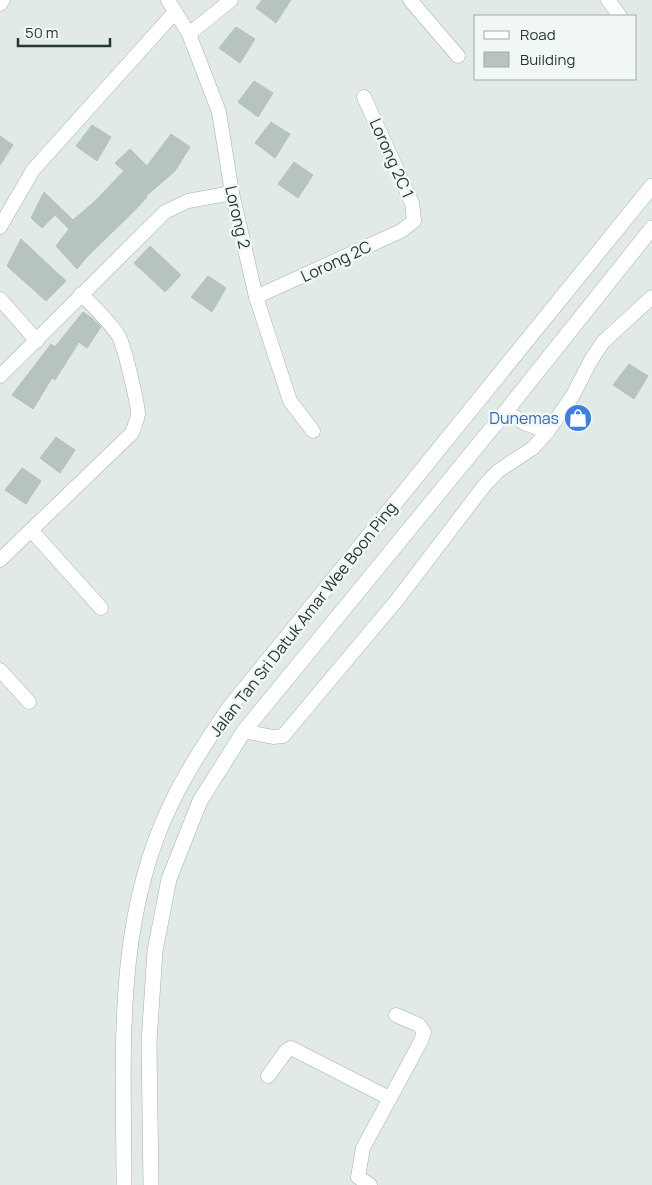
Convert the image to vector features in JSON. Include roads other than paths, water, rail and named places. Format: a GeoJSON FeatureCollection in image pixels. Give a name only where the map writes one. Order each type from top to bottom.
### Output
{"type":"FeatureCollection","features":[{"type":"Feature","properties":{"kind":"main road","name":"Jalan Tan Sri Datuk Amar Wee Boon Ping"},"geometry":{"type":"LineString","coordinates":[[124,1185],[124,1012],[127,970],[142,880],[171,803],[193,762],[229,708],[652,186]]}},
{"type":"Feature","properties":{"kind":"main road","name":"Jalan Tan Sri Datuk Amar Wee Boon Ping"},"geometry":{"type":"LineString","coordinates":[[151,1185],[149,1042],[155,951],[169,879],[200,801],[244,732],[506,411],[652,228]]}},
{"type":"Feature","properties":{"kind":"street"},"geometry":{"type":"LineString","coordinates":[[0,4],[3,0]]}},
{"type":"Feature","properties":{"kind":"street"},"geometry":{"type":"LineString","coordinates":[[189,34],[231,0]]}},
{"type":"Feature","properties":{"kind":"street"},"geometry":{"type":"LineString","coordinates":[[410,0],[458,56]]}},
{"type":"Feature","properties":{"kind":"street"},"geometry":{"type":"LineString","coordinates":[[608,0],[619,15]]}},
{"type":"Feature","properties":{"kind":"street"},"geometry":{"type":"LineString","coordinates":[[0,227],[33,170],[172,6]]}},
{"type":"Feature","properties":{"kind":"street","name":"Lorong 2"},"geometry":{"type":"LineString","coordinates":[[172,6],[189,34],[218,112],[232,193],[256,297],[290,401],[313,431]]}},
{"type":"Feature","properties":{"kind":"street","name":"Lorong 2C 1"},"geometry":{"type":"LineString","coordinates":[[364,96],[412,203],[414,221]]}},
{"type":"Feature","properties":{"kind":"street"},"geometry":{"type":"LineString","coordinates":[[0,376],[165,212],[188,201],[232,193]]}},
{"type":"Feature","properties":{"kind":"street","name":"Lorong 2C"},"geometry":{"type":"LineString","coordinates":[[256,297],[401,231],[414,221]]}},
{"type":"Feature","properties":{"kind":"street"},"geometry":{"type":"LineString","coordinates":[[0,560],[132,433],[136,424],[138,412],[120,336],[82,294]]}},
{"type":"Feature","properties":{"kind":"street"},"geometry":{"type":"LineString","coordinates":[[244,732],[273,737],[283,736],[397,600],[484,486],[498,471],[533,448],[548,431],[573,395],[591,360],[603,342],[652,297]]}},
{"type":"Feature","properties":{"kind":"street"},"geometry":{"type":"LineString","coordinates":[[0,299],[37,341]]}},
{"type":"Feature","properties":{"kind":"street"},"geometry":{"type":"LineString","coordinates":[[506,411],[524,424],[548,431]]}},
{"type":"Feature","properties":{"kind":"street"},"geometry":{"type":"LineString","coordinates":[[31,530],[101,608]]}},
{"type":"Feature","properties":{"kind":"street"},"geometry":{"type":"LineString","coordinates":[[0,670],[29,702]]}},
{"type":"Feature","properties":{"kind":"street"},"geometry":{"type":"LineString","coordinates":[[370,1185],[358,1177],[363,1148],[421,1041],[424,1032],[419,1025],[396,1015]]}},
{"type":"Feature","properties":{"kind":"street"},"geometry":{"type":"LineString","coordinates":[[268,1076],[287,1050],[292,1048],[389,1098]]}},
{"type":"Feature","properties":{"kind":"place","name":"Dunemas"},"geometry":{"type":"Point","coordinates":[578,418]}}]}
